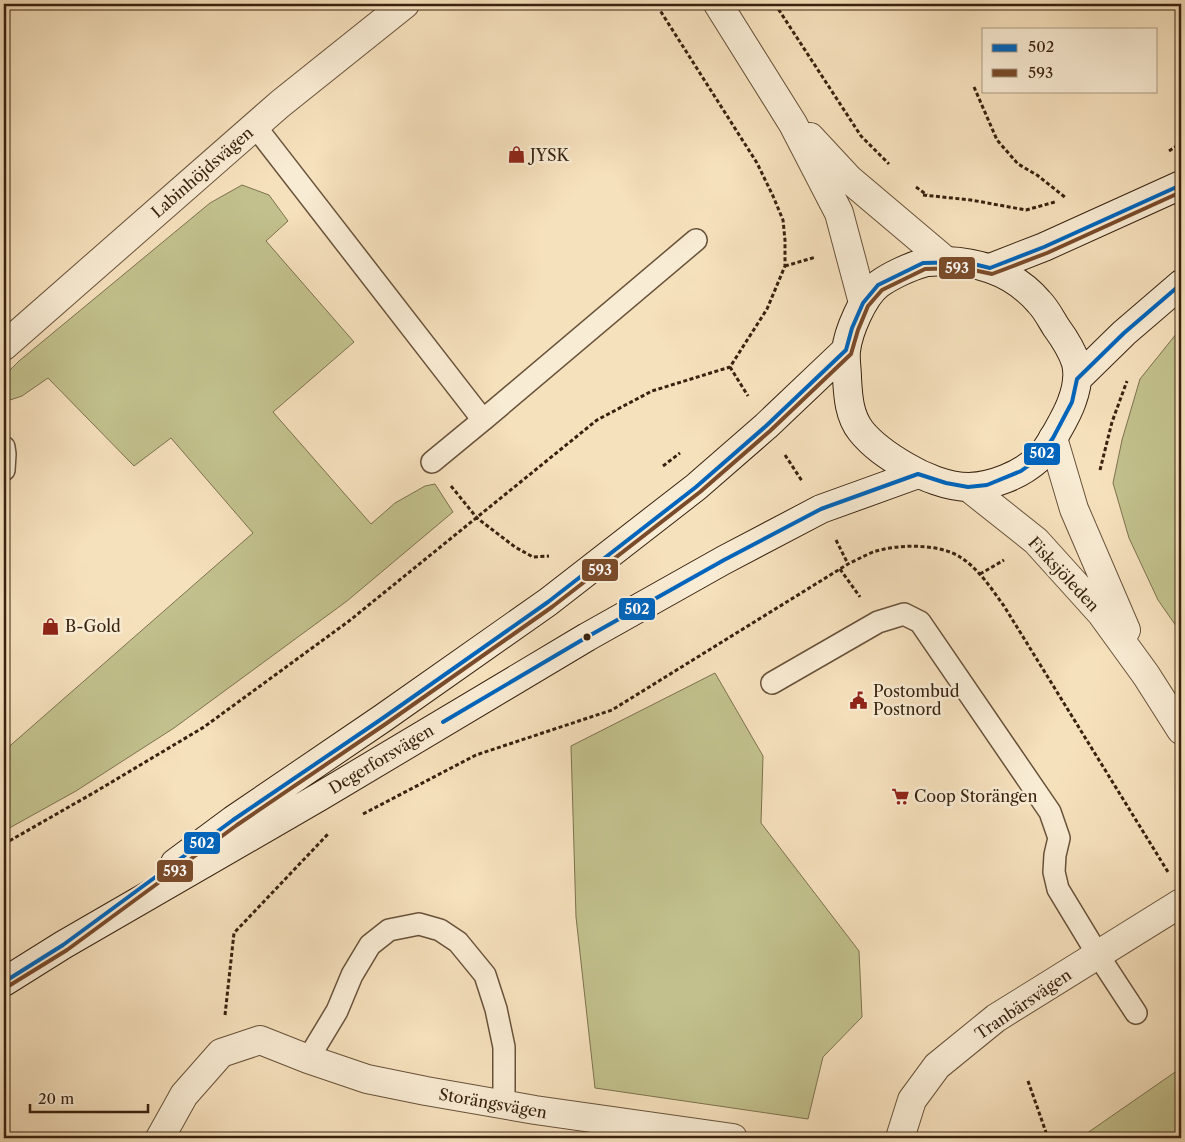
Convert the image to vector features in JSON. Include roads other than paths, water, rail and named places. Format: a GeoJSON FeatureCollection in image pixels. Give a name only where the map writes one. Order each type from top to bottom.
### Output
{"type":"FeatureCollection","features":[{"type":"Feature","properties":{"kind":"main road","name":"Labinhöjdsvägen"},"geometry":{"type":"LineString","coordinates":[[6,341],[280,104],[405,4]]}},
{"type":"Feature","properties":{"kind":"main road"},"geometry":{"type":"LineString","coordinates":[[718,4],[793,124],[839,213],[863,303]]}},
{"type":"Feature","properties":{"kind":"main road"},"geometry":{"type":"LineString","coordinates":[[781,104],[849,179],[946,261]]}},
{"type":"Feature","properties":{"kind":"main road"},"geometry":{"type":"LineString","coordinates":[[990,268],[1044,247],[1181,185]]}},
{"type":"Feature","properties":{"kind":"main road"},"geometry":{"type":"LineString","coordinates":[[965,262],[990,268],[1006,275],[1026,289],[1040,303],[1067,343],[1076,364],[1077,379],[1072,402],[1053,438],[1039,458],[1022,471],[1004,479],[986,485],[968,487],[946,483],[918,474],[882,452],[860,430],[848,402],[846,350],[852,328],[863,303],[878,285],[901,272],[923,263],[965,262]]}},
{"type":"Feature","properties":{"kind":"main road"},"geometry":{"type":"LineString","coordinates":[[1077,379],[1124,334],[1181,284]]}},
{"type":"Feature","properties":{"kind":"main road","name":"Degerforsvägen"},"geometry":{"type":"LineString","coordinates":[[63,945],[233,820],[548,602],[696,487],[766,426],[846,350]]}},
{"type":"Feature","properties":{"kind":"main road","name":"Fisksjöleden"},"geometry":{"type":"LineString","coordinates":[[1053,438],[1074,509],[1146,675]]}},
{"type":"Feature","properties":{"kind":"main road","name":"Degerforsvägen"},"geometry":{"type":"LineString","coordinates":[[4,982],[63,945],[319,797],[587,637],[724,560],[820,509],[918,474]]}},
{"type":"Feature","properties":{"kind":"main road","name":"Fisksjöleden"},"geometry":{"type":"LineString","coordinates":[[968,487],[1036,541],[1101,613],[1146,675],[1181,730]]}},
{"type":"Feature","properties":{"kind":"main road","name":"Tranbärsvägen"},"geometry":{"type":"LineString","coordinates":[[900,1138],[912,1100],[937,1066],[996,1018],[1181,903]]}},
{"type":"Feature","properties":{"kind":"main road","name":"Storängsvägen"},"geometry":{"type":"LineString","coordinates":[[160,1138],[184,1095],[221,1053],[260,1040],[367,1079],[504,1105],[733,1138]]}},
{"type":"Feature","properties":{"kind":"lane"},"geometry":{"type":"LineString","coordinates":[[255,126],[483,420]]}},
{"type":"Feature","properties":{"kind":"lane"},"geometry":{"type":"LineString","coordinates":[[432,462],[696,240]]}},
{"type":"Feature","properties":{"kind":"lane"},"geometry":{"type":"LineString","coordinates":[[4,447],[6,454],[4,470]]}},
{"type":"Feature","properties":{"kind":"lane"},"geometry":{"type":"LineString","coordinates":[[772,683],[878,622],[904,614],[920,622],[1050,812],[1059,838],[1054,872],[1058,889],[1098,955],[1136,1012]]}},
{"type":"Feature","properties":{"kind":"lane"},"geometry":{"type":"LineString","coordinates":[[308,1059],[337,1010],[352,974],[370,945],[389,930],[419,924],[440,930],[458,942],[485,975],[496,1009],[504,1047],[504,1105]]}},
{"type":"Feature","properties":{"kind":"place","name":"JYSK"},"geometry":{"type":"Point","coordinates":[516,155]}},
{"type":"Feature","properties":{"kind":"place","name":"B-Gold"},"geometry":{"type":"Point","coordinates":[51,626]}},
{"type":"Feature","properties":{"kind":"place","name":"Postombud Postnord"},"geometry":{"type":"Point","coordinates":[859,700]}},
{"type":"Feature","properties":{"kind":"place","name":"Coop Storängen"},"geometry":{"type":"Point","coordinates":[900,796]}}]}
